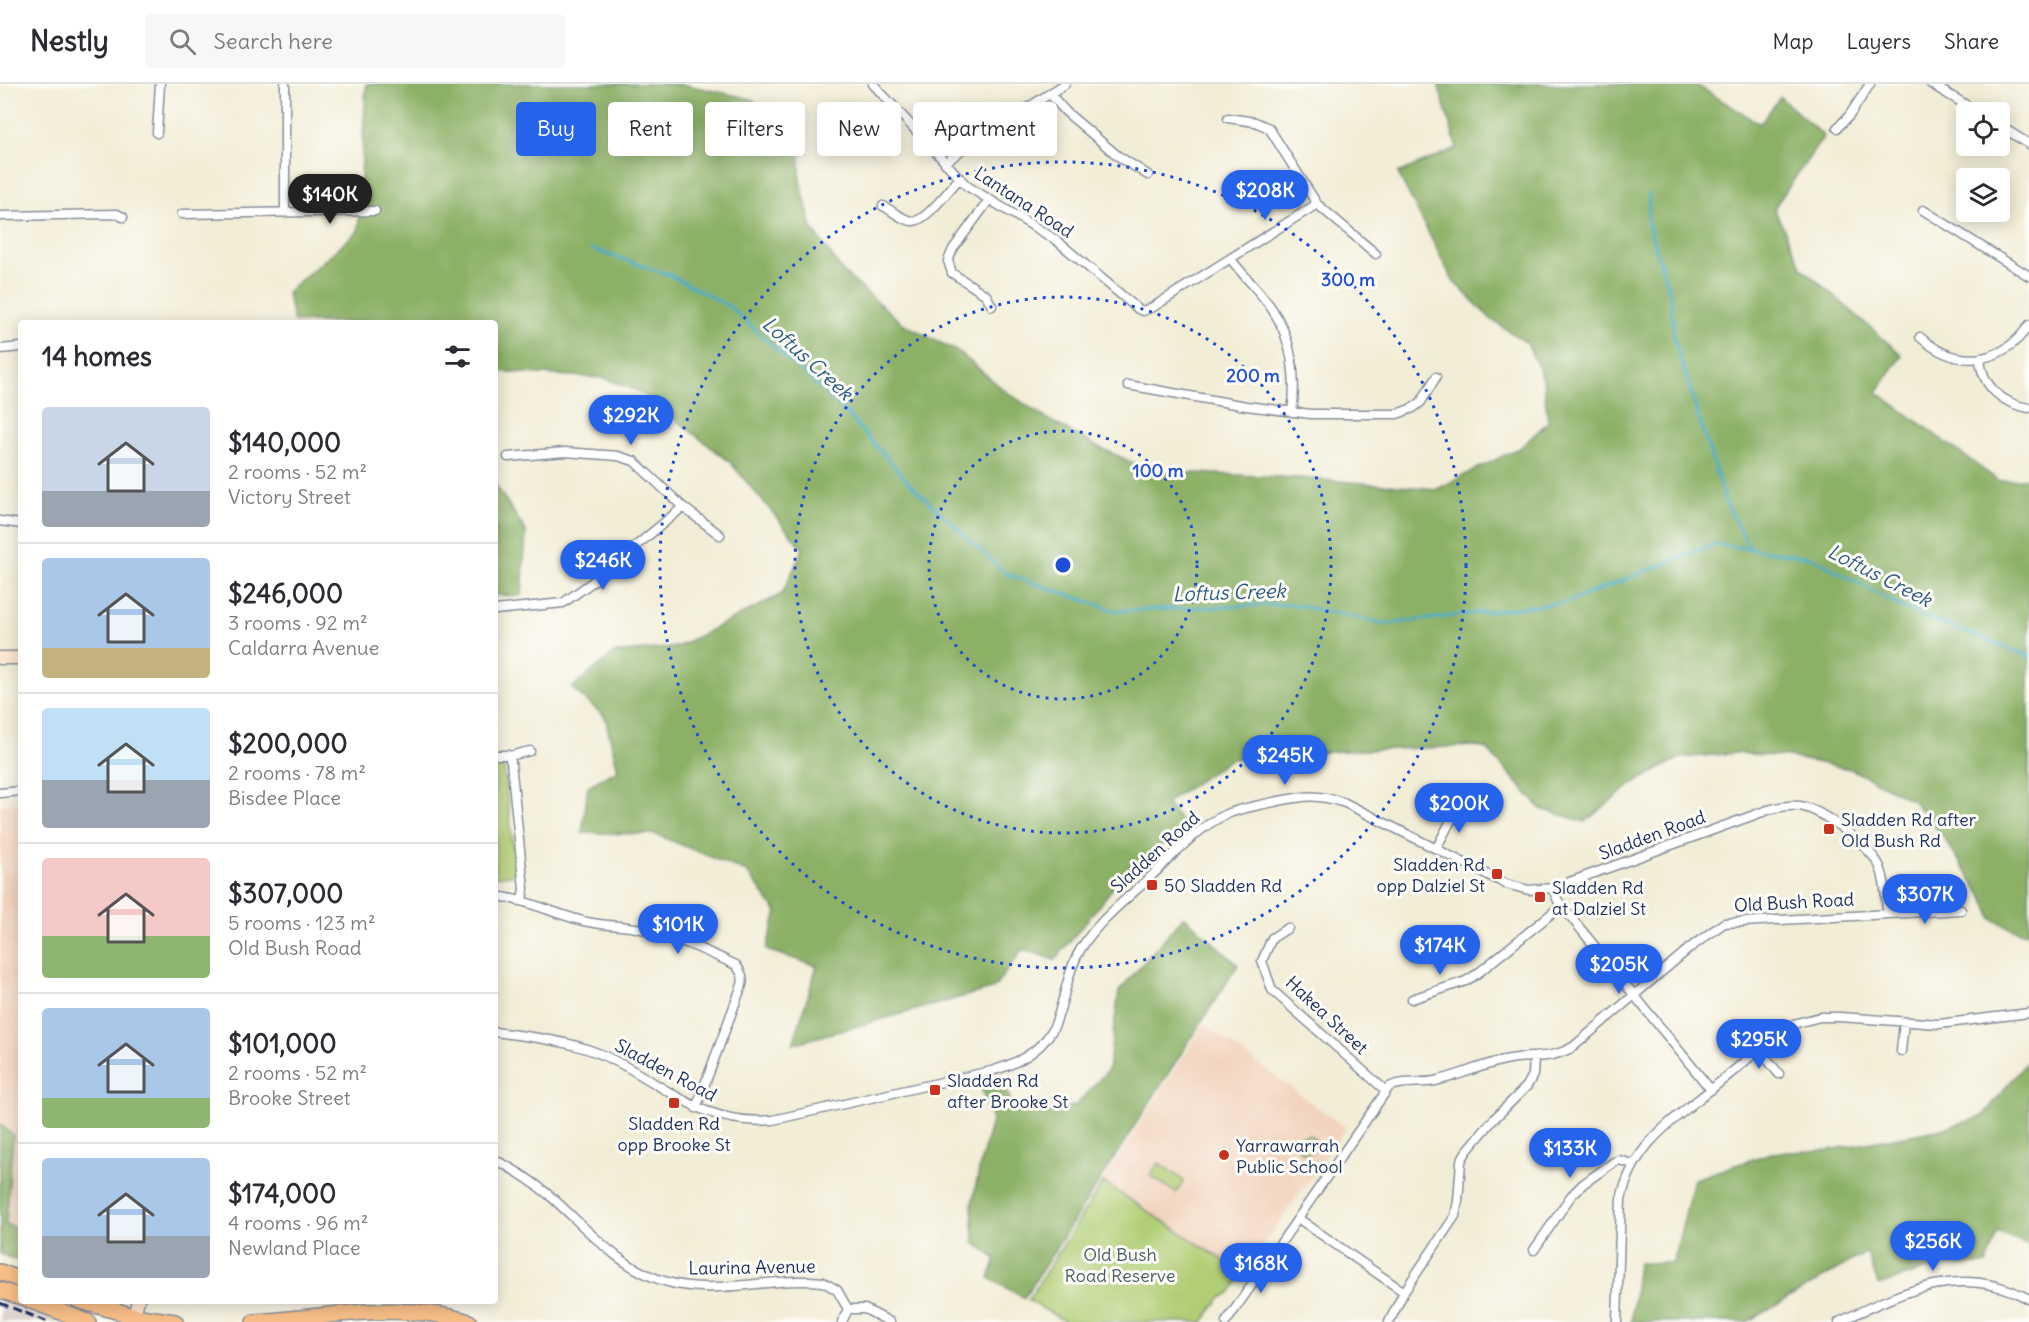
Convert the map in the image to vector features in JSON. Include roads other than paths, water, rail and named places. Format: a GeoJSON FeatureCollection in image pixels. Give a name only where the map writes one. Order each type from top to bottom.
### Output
{"type":"FeatureCollection","features":[{"type":"Feature","properties":{"kind":"highway"},"geometry":{"type":"LineString","coordinates":[[0,1272],[18,1279]]}},
{"type":"Feature","properties":{"kind":"highway"},"geometry":{"type":"LineString","coordinates":[[0,1290],[18,1297]]}},
{"type":"Feature","properties":{"kind":"highway"},"geometry":{"type":"LineString","coordinates":[[40,1304],[88,1322]]}},
{"type":"Feature","properties":{"kind":"highway"},"geometry":{"type":"LineString","coordinates":[[90,1304],[133,1319],[175,1322]]}},
{"type":"Feature","properties":{"kind":"highway"},"geometry":{"type":"LineString","coordinates":[[254,1322],[357,1312],[424,1313],[469,1322]]}},
{"type":"Feature","properties":{"kind":"street"},"geometry":{"type":"LineString","coordinates":[[157,133],[160,84]]}},
{"type":"Feature","properties":{"kind":"street"},"geometry":{"type":"LineString","coordinates":[[285,84],[285,213]]}},
{"type":"Feature","properties":{"kind":"street","name":"Lantana Road"},"geometry":{"type":"LineString","coordinates":[[873,84],[959,179],[989,200],[1056,240],[1132,306],[1143,310],[1153,307],[1231,258]]}},
{"type":"Feature","properties":{"kind":"street"},"geometry":{"type":"LineString","coordinates":[[945,163],[964,148],[1065,84]]}},
{"type":"Feature","properties":{"kind":"street"},"geometry":{"type":"LineString","coordinates":[[1837,128],[1849,116],[1870,84]]}},
{"type":"Feature","properties":{"kind":"street"},"geometry":{"type":"LineString","coordinates":[[1932,84],[1962,102]]}},
{"type":"Feature","properties":{"kind":"street"},"geometry":{"type":"LineString","coordinates":[[1050,94],[1066,112],[1118,156],[1148,174]]}},
{"type":"Feature","properties":{"kind":"street"},"geometry":{"type":"LineString","coordinates":[[1228,118],[1255,122],[1269,128],[1317,204],[1376,254]]}},
{"type":"Feature","properties":{"kind":"street"},"geometry":{"type":"LineString","coordinates":[[2010,132],[2029,144]]}},
{"type":"Feature","properties":{"kind":"street"},"geometry":{"type":"LineString","coordinates":[[883,206],[910,221],[919,220],[959,179]]}},
{"type":"Feature","properties":{"kind":"street"},"geometry":{"type":"LineString","coordinates":[[989,200],[952,249],[948,261],[952,273],[986,296],[992,306]]}},
{"type":"Feature","properties":{"kind":"street"},"geometry":{"type":"LineString","coordinates":[[1292,412],[1294,393],[1289,346],[1285,334],[1272,308],[1231,258],[1317,204]]}},
{"type":"Feature","properties":{"kind":"street"},"geometry":{"type":"LineString","coordinates":[[1923,210],[2029,276]]}},
{"type":"Feature","properties":{"kind":"street"},"geometry":{"type":"LineString","coordinates":[[182,214],[375,211]]}},
{"type":"Feature","properties":{"kind":"street"},"geometry":{"type":"LineString","coordinates":[[0,216],[117,214],[123,217]]}},
{"type":"Feature","properties":{"kind":"street"},"geometry":{"type":"LineString","coordinates":[[1920,337],[1930,346],[1951,356],[1980,359],[2004,351],[2029,325]]}},
{"type":"Feature","properties":{"kind":"street"},"geometry":{"type":"LineString","coordinates":[[0,349],[18,346]]}},
{"type":"Feature","properties":{"kind":"street"},"geometry":{"type":"LineString","coordinates":[[1980,359],[1981,371],[1990,387],[2006,401],[2016,406],[2029,408]]}},
{"type":"Feature","properties":{"kind":"street"},"geometry":{"type":"LineString","coordinates":[[1128,385],[1292,412],[1397,414],[1413,408],[1420,402],[1436,377]]}},
{"type":"Feature","properties":{"kind":"street"},"geometry":{"type":"LineString","coordinates":[[508,457],[564,452],[618,456],[634,461],[683,507],[720,535]]}},
{"type":"Feature","properties":{"kind":"street"},"geometry":{"type":"LineString","coordinates":[[498,610],[563,603],[591,584],[683,507]]}},
{"type":"Feature","properties":{"kind":"street"},"geometry":{"type":"LineString","coordinates":[[0,521],[18,524]]}},
{"type":"Feature","properties":{"kind":"street"},"geometry":{"type":"LineString","coordinates":[[0,658],[18,658]]}},
{"type":"Feature","properties":{"kind":"street"},"geometry":{"type":"LineString","coordinates":[[498,755],[509,756],[530,751]]}},
{"type":"Feature","properties":{"kind":"street"},"geometry":{"type":"LineString","coordinates":[[509,756],[520,835],[524,889],[522,901]]}},
{"type":"Feature","properties":{"kind":"street"},"geometry":{"type":"LineString","coordinates":[[0,793],[18,791]]}},
{"type":"Feature","properties":{"kind":"street","name":"Sladden Road"},"geometry":{"type":"LineString","coordinates":[[498,1032],[565,1042],[597,1052],[617,1061],[696,1108],[714,1115],[752,1122],[773,1120],[991,1071],[1025,1058],[1038,1049],[1058,1019],[1069,976],[1083,945],[1094,931],[1198,833],[1227,814],[1293,798],[1324,796],[1345,803],[1487,876],[1514,887],[1529,890],[1553,888],[1768,810],[1799,806],[1814,810],[1828,818],[1876,860],[1885,884],[1887,913]]}},
{"type":"Feature","properties":{"kind":"street"},"geometry":{"type":"LineString","coordinates":[[1436,849],[1458,807]]}},
{"type":"Feature","properties":{"kind":"street"},"geometry":{"type":"LineString","coordinates":[[1553,888],[1555,896],[1562,905],[1711,1090]]}},
{"type":"Feature","properties":{"kind":"street"},"geometry":{"type":"LineString","coordinates":[[498,897],[522,901],[549,912],[588,923],[643,929],[736,965],[741,972],[742,985],[696,1108]]}},
{"type":"Feature","properties":{"kind":"street"},"geometry":{"type":"LineString","coordinates":[[1412,999],[1466,981],[1562,905]]}},
{"type":"Feature","properties":{"kind":"street","name":"Old Bush Road"},"geometry":{"type":"LineString","coordinates":[[1386,1091],[1393,1085],[1433,1082],[1510,1059],[1560,1054],[1573,1047],[1716,927],[1724,923],[1961,910]]}},
{"type":"Feature","properties":{"kind":"street","name":"Hakea Street"},"geometry":{"type":"LineString","coordinates":[[1288,928],[1272,938],[1262,961],[1272,990],[1386,1091]]}},
{"type":"Feature","properties":{"kind":"street"},"geometry":{"type":"LineString","coordinates":[[1617,1322],[1621,1198],[1633,1164],[1658,1132],[1787,1028],[1808,1019],[1820,1017],[1939,1024],[2029,1013]]}},
{"type":"Feature","properties":{"kind":"street"},"geometry":{"type":"LineString","coordinates":[[1901,1051],[1904,1022]]}},
{"type":"Feature","properties":{"kind":"street"},"geometry":{"type":"LineString","coordinates":[[1759,1049],[1779,1074]]}},
{"type":"Feature","properties":{"kind":"street"},"geometry":{"type":"LineString","coordinates":[[1389,1322],[1404,1292],[1455,1216],[1461,1161],[1494,1119],[1527,1086],[1533,1075],[1534,1058]]}},
{"type":"Feature","properties":{"kind":"street"},"geometry":{"type":"LineString","coordinates":[[1226,1322],[1386,1091]]}},
{"type":"Feature","properties":{"kind":"street"},"geometry":{"type":"LineString","coordinates":[[1534,1250],[1571,1196],[1583,1184],[1605,1167],[1619,1160],[1633,1164]]}},
{"type":"Feature","properties":{"kind":"street","name":"Laurina Avenue"},"geometry":{"type":"LineString","coordinates":[[498,1162],[519,1172],[537,1185],[610,1251],[635,1269],[654,1278],[695,1286],[823,1282],[837,1290],[848,1309]]}},
{"type":"Feature","properties":{"kind":"street"},"geometry":{"type":"LineString","coordinates":[[1299,1219],[1404,1292]]}},
{"type":"Feature","properties":{"kind":"street"},"geometry":{"type":"LineString","coordinates":[[1839,1322],[1907,1291],[1960,1282],[1979,1282],[2029,1299]]}},
{"type":"Feature","properties":{"kind":"street"},"geometry":{"type":"LineString","coordinates":[[133,1319],[137,1304]]}},
{"type":"Feature","properties":{"kind":"street"},"geometry":{"type":"LineString","coordinates":[[842,1322],[848,1309],[865,1309],[890,1322]]}},
{"type":"Feature","properties":{"kind":"waterway"},"geometry":{"type":"LineString","coordinates":[[1649,193],[1648,223],[1671,298],[1674,339],[1725,501],[1750,549]]}},
{"type":"Feature","properties":{"kind":"waterway","name":"Loftus Creek"},"geometry":{"type":"LineString","coordinates":[[592,249],[670,275],[730,307],[840,406],[911,485],[1006,574],[1117,611],[1291,604],[1387,624],[1568,602],[1715,544],[1811,557],[1903,608],[2029,656]]}},
{"type":"Feature","properties":{"kind":"railway"},"geometry":{"type":"LineString","coordinates":[[0,1303],[48,1322]]}},
{"type":"Feature","properties":{"kind":"place","name":"Sladden Rd after Old Bush Rd"},"geometry":{"type":"Point","coordinates":[1829,829]}},
{"type":"Feature","properties":{"kind":"place","name":"Sladden Rd opp Dalziel St"},"geometry":{"type":"Point","coordinates":[1497,874]}},
{"type":"Feature","properties":{"kind":"place","name":"50 Sladden Rd"},"geometry":{"type":"Point","coordinates":[1152,885]}},
{"type":"Feature","properties":{"kind":"place","name":"Sladden Rd at Dalziel St"},"geometry":{"type":"Point","coordinates":[1540,897]}},
{"type":"Feature","properties":{"kind":"place","name":"Sladden Rd after Brooke St"},"geometry":{"type":"Point","coordinates":[935,1090]}},
{"type":"Feature","properties":{"kind":"place","name":"Sladden Rd opp Brooke St"},"geometry":{"type":"Point","coordinates":[674,1103]}},
{"type":"Feature","properties":{"kind":"place","name":"Yarrawarrah Public School"},"geometry":{"type":"Point","coordinates":[1224,1155]}},
{"type":"Feature","properties":{"kind":"park label","name":"Old Bush Road Reserve"},"geometry":{"type":"Point","coordinates":[1120,1264]}}]}
